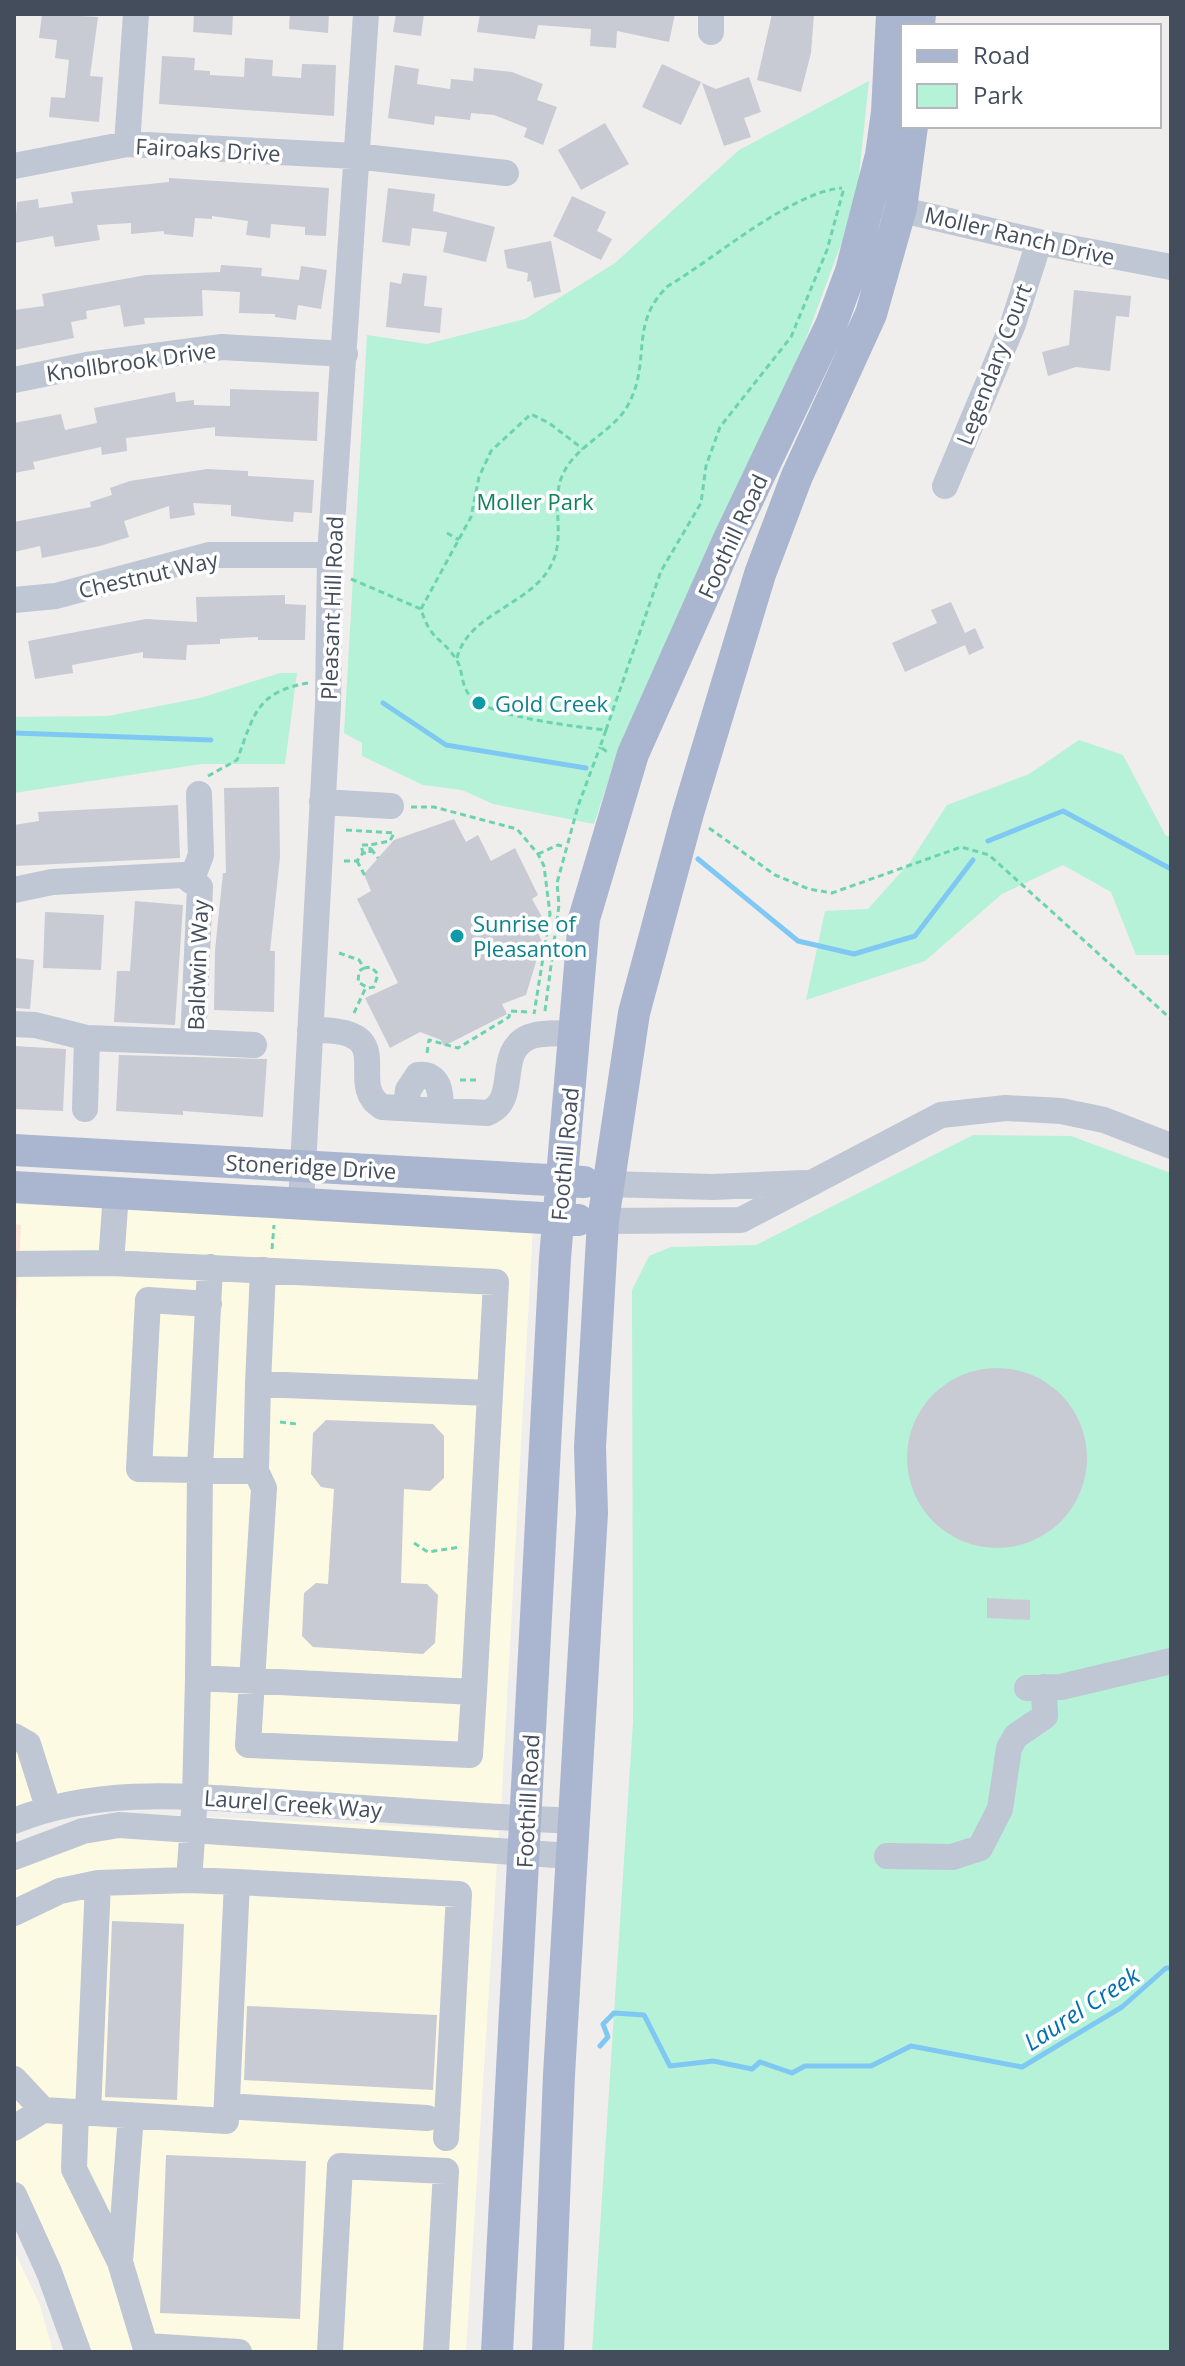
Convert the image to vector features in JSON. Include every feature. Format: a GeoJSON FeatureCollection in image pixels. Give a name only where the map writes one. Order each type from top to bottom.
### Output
{"type":"FeatureCollection","features":[{"type":"Feature","properties":{"kind":"main road","name":"Foothill Road"},"geometry":{"type":"LineString","coordinates":[[497,2352],[562,1180],[545,1029],[584,919],[633,754],[728,541],[831,325],[851,271],[855,190],[887,112],[892,14]]}},
{"type":"Feature","properties":{"kind":"main road","name":"Foothill Road"},"geometry":{"type":"LineString","coordinates":[[548,2352],[571,1856],[592,1513],[590,1447],[603,1221],[634,1013],[688,813],[775,532],[797,476],[871,314],[901,208],[912,128]]}},
{"type":"Feature","properties":{"kind":"main road","name":"Stoneridge Drive"},"geometry":{"type":"LineString","coordinates":[[14,1150],[607,1184]]}},
{"type":"Feature","properties":{"kind":"main road","name":"Stoneridge Drive"},"geometry":{"type":"LineString","coordinates":[[14,1187],[603,1221]]}},
{"type":"Feature","properties":{"kind":"street"},"geometry":{"type":"LineString","coordinates":[[127,144],[136,14]]}},
{"type":"Feature","properties":{"kind":"street","name":"Pleasant Hill Road"},"geometry":{"type":"LineString","coordinates":[[301,1203],[328,681],[330,562],[366,14]]}},
{"type":"Feature","properties":{"kind":"street","name":"Fairoaks Drive"},"geometry":{"type":"LineString","coordinates":[[14,166],[127,144],[355,156],[506,173]]}},
{"type":"Feature","properties":{"kind":"street","name":"Moller Ranch Drive"},"geometry":{"type":"LineString","coordinates":[[855,190],[901,208],[1039,242],[1171,267]]}},
{"type":"Feature","properties":{"kind":"street","name":"Legendary Court"},"geometry":{"type":"LineString","coordinates":[[945,486],[1013,324],[1039,242]]}},
{"type":"Feature","properties":{"kind":"street","name":"Knollbrook Drive"},"geometry":{"type":"LineString","coordinates":[[14,380],[87,365],[222,347],[345,354]]}},
{"type":"Feature","properties":{"kind":"street","name":"Chestnut Way"},"geometry":{"type":"LineString","coordinates":[[14,600],[56,596],[209,555],[330,562]]}},
{"type":"Feature","properties":{"kind":"street","name":"Baldwin Way"},"geometry":{"type":"LineString","coordinates":[[193,1042],[195,884],[201,855],[199,794]]}},
{"type":"Feature","properties":{"kind":"street"},"geometry":{"type":"LineString","coordinates":[[322,802],[391,806]]}},
{"type":"Feature","properties":{"kind":"street"},"geometry":{"type":"LineString","coordinates":[[14,890],[52,882],[183,875],[195,884]]}},
{"type":"Feature","properties":{"kind":"street","name":"Baldwin Way"},"geometry":{"type":"LineString","coordinates":[[14,1024],[35,1025],[87,1038],[254,1045]]}},
{"type":"Feature","properties":{"kind":"street"},"geometry":{"type":"LineString","coordinates":[[310,1030],[340,1029],[358,1038],[366,1048],[372,1100],[382,1107],[487,1113],[499,1108],[506,1097],[513,1053],[545,1029]]}},
{"type":"Feature","properties":{"kind":"street"},"geometry":{"type":"LineString","coordinates":[[85,1109],[87,1038]]}},
{"type":"Feature","properties":{"kind":"street"},"geometry":{"type":"LineString","coordinates":[[603,1221],[741,1220],[941,1115],[1006,1108],[1061,1111],[1104,1120],[1171,1146]]}},
{"type":"Feature","properties":{"kind":"street"},"geometry":{"type":"LineString","coordinates":[[607,1184],[713,1187],[811,1183]]}},
{"type":"Feature","properties":{"kind":"street"},"geometry":{"type":"LineString","coordinates":[[111,1263],[116,1193]]}},
{"type":"Feature","properties":{"kind":"street"},"geometry":{"type":"LineString","coordinates":[[14,1264],[111,1263],[210,1267],[496,1282],[470,1755],[248,1745],[264,1488],[256,1471],[263,1270]]}},
{"type":"Feature","properties":{"kind":"street"},"geometry":{"type":"LineString","coordinates":[[189,1880],[194,1829],[200,1469],[210,1267]]}},
{"type":"Feature","properties":{"kind":"street"},"geometry":{"type":"LineString","coordinates":[[209,1304],[148,1300],[139,1469],[256,1471]]}},
{"type":"Feature","properties":{"kind":"street"},"geometry":{"type":"LineString","coordinates":[[258,1384],[490,1393]]}},
{"type":"Feature","properties":{"kind":"street"},"geometry":{"type":"LineString","coordinates":[[887,1856],[952,1857],[980,1848],[1000,1809],[1009,1748],[1016,1736],[1045,1716],[1036,1687],[1061,1687],[1171,1661]]}},
{"type":"Feature","properties":{"kind":"street"},"geometry":{"type":"LineString","coordinates":[[198,1678],[474,1692]]}},
{"type":"Feature","properties":{"kind":"street"},"geometry":{"type":"LineString","coordinates":[[14,1736],[28,1744],[48,1807]]}},
{"type":"Feature","properties":{"kind":"street","name":"Laurel Creek Way"},"geometry":{"type":"LineString","coordinates":[[14,1821],[48,1807],[118,1797],[195,1797],[575,1821]]}},
{"type":"Feature","properties":{"kind":"street","name":"Laurel Creek Way"},"geometry":{"type":"LineString","coordinates":[[14,1857],[83,1831],[119,1825],[571,1856]]}},
{"type":"Feature","properties":{"kind":"street"},"geometry":{"type":"LineString","coordinates":[[14,1913],[60,1891],[98,1883],[189,1880],[459,1894],[446,2138]]}},
{"type":"Feature","properties":{"kind":"street"},"geometry":{"type":"LineString","coordinates":[[14,2128],[43,2110],[226,2121],[237,1882]]}},
{"type":"Feature","properties":{"kind":"street"},"geometry":{"type":"LineString","coordinates":[[98,1883],[82,2112],[74,2169],[120,2262],[147,2349],[239,2352]]}},
{"type":"Feature","properties":{"kind":"street"},"geometry":{"type":"LineString","coordinates":[[14,2079],[43,2110]]}},
{"type":"Feature","properties":{"kind":"street"},"geometry":{"type":"LineString","coordinates":[[242,2107],[427,2118]]}},
{"type":"Feature","properties":{"kind":"street"},"geometry":{"type":"LineString","coordinates":[[120,2262],[131,2115]]}},
{"type":"Feature","properties":{"kind":"street"},"geometry":{"type":"LineString","coordinates":[[330,2352],[340,2166],[446,2171],[436,2352]]}},
{"type":"Feature","properties":{"kind":"street"},"geometry":{"type":"LineString","coordinates":[[14,2195],[49,2272],[78,2352]]}},
{"type":"Feature","properties":{"kind":"path"},"geometry":{"type":"LineString","coordinates":[[826,189],[855,190],[791,337],[720,427],[711,444],[701,503],[661,571],[606,730],[568,726],[493,709],[472,698],[462,682],[457,660],[461,643],[471,630],[543,577],[553,561],[558,544],[557,497],[563,475],[583,449],[609,427],[630,402],[644,321],[652,301],[668,286],[800,199],[826,189]]}},
{"type":"Feature","properties":{"kind":"path"},"geometry":{"type":"LineString","coordinates":[[421,609],[471,517],[484,465],[499,441],[531,414],[549,423],[583,449]]}},
{"type":"Feature","properties":{"kind":"path"},"geometry":{"type":"LineString","coordinates":[[447,533],[459,540]]}},
{"type":"Feature","properties":{"kind":"path"},"geometry":{"type":"LineString","coordinates":[[330,562],[421,609],[428,632],[457,660]]}},
{"type":"Feature","properties":{"kind":"path"},"geometry":{"type":"LineString","coordinates":[[199,794],[201,779],[237,760],[258,706],[280,688],[328,681]]}},
{"type":"Feature","properties":{"kind":"path"},"geometry":{"type":"LineString","coordinates":[[545,1029],[559,905],[557,883],[600,747]]}},
{"type":"Feature","properties":{"kind":"path"},"geometry":{"type":"LineString","coordinates":[[391,806],[434,807],[517,829],[538,854],[544,866],[550,914],[545,1029]]}},
{"type":"Feature","properties":{"kind":"path"},"geometry":{"type":"LineString","coordinates":[[688,813],[775,875],[809,889],[832,893],[961,847],[989,855],[1171,1019]]}},
{"type":"Feature","properties":{"kind":"path"},"geometry":{"type":"LineString","coordinates":[[346,830],[394,833],[390,841],[371,847],[361,845],[363,853]]}},
{"type":"Feature","properties":{"kind":"path"},"geometry":{"type":"LineString","coordinates":[[538,854],[558,845],[566,847]]}},
{"type":"Feature","properties":{"kind":"path"},"geometry":{"type":"LineString","coordinates":[[363,853],[367,855],[371,847]]}},
{"type":"Feature","properties":{"kind":"path"},"geometry":{"type":"LineString","coordinates":[[371,847],[378,858]]}},
{"type":"Feature","properties":{"kind":"path"},"geometry":{"type":"LineString","coordinates":[[357,861],[363,853]]}},
{"type":"Feature","properties":{"kind":"path"},"geometry":{"type":"LineString","coordinates":[[344,861],[357,861]]}},
{"type":"Feature","properties":{"kind":"path"},"geometry":{"type":"LineString","coordinates":[[357,861],[365,876]]}},
{"type":"Feature","properties":{"kind":"path"},"geometry":{"type":"LineString","coordinates":[[339,953],[359,960],[364,968],[375,970],[379,978],[374,987],[366,987],[357,977],[364,968]]}},
{"type":"Feature","properties":{"kind":"path"},"geometry":{"type":"LineString","coordinates":[[350,1013],[354,1014],[366,987]]}},
{"type":"Feature","properties":{"kind":"path"},"geometry":{"type":"LineString","coordinates":[[425,1060],[429,1040],[458,1048],[509,1017],[510,1011],[545,1029]]}},
{"type":"Feature","properties":{"kind":"shaded area"},"geometry":{"type":"Polygon","coordinates":[[[14,1204],[533,1226],[500,1826],[130,1804],[79,1811],[14,1830],[14,1204]]]}},
{"type":"Feature","properties":{"kind":"shaded area"},"geometry":{"type":"Polygon","coordinates":[[[14,1224],[21,1225],[14,1347],[14,1224]]]}},
{"type":"Feature","properties":{"kind":"shaded area"},"geometry":{"type":"Polygon","coordinates":[[[127,1813],[499,1831],[466,2352],[81,2352],[70,2304],[14,2180],[14,1845],[127,1813]]]}},
{"type":"Feature","properties":{"kind":"shaded area"},"geometry":{"type":"Polygon","coordinates":[[[14,2251],[40,2305],[53,2352],[14,2352],[14,2251]]]}},
{"type":"Feature","properties":{"kind":"green space","name":"Moller Park"},"geometry":{"type":"Polygon","coordinates":[[[869,81],[858,185],[843,239],[803,347],[616,757],[594,824],[493,804],[462,790],[423,785],[362,756],[362,743],[344,733],[367,335],[427,344],[525,319],[615,263],[739,150],[869,81]]]}},
{"type":"Feature","properties":{"kind":"green space"},"geometry":{"type":"Polygon","coordinates":[[[280,673],[297,673],[285,764],[201,764],[14,793],[14,717],[108,716],[200,698],[280,673]]]}},
{"type":"Feature","properties":{"kind":"green space"},"geometry":{"type":"Polygon","coordinates":[[[1079,740],[1123,755],[1166,836],[1171,836],[1171,955],[1136,955],[1111,892],[1063,865],[1002,894],[925,961],[806,1000],[825,911],[868,909],[910,862],[947,805],[1029,774],[1079,740]]]}},
{"type":"Feature","properties":{"kind":"green space"},"geometry":{"type":"Polygon","coordinates":[[[973,1135],[1071,1136],[1171,1173],[1171,2352],[592,2352],[633,1722],[632,1290],[649,1256],[671,1247],[756,1245],[973,1135]]]}},
{"type":"Feature","properties":{"kind":"building"},"geometry":{"type":"Polygon","coordinates":[[[42,14],[98,17],[90,76],[103,77],[99,122],[49,117],[51,97],[65,98],[69,60],[55,58],[57,40],[39,38],[42,14]]]}},
{"type":"Feature","properties":{"kind":"building"},"geometry":{"type":"Polygon","coordinates":[[[194,14],[233,14],[232,35],[193,32],[194,14]]]}},
{"type":"Feature","properties":{"kind":"building"},"geometry":{"type":"Polygon","coordinates":[[[290,14],[329,14],[328,33],[289,29],[290,14]]]}},
{"type":"Feature","properties":{"kind":"building"},"geometry":{"type":"Polygon","coordinates":[[[396,14],[424,14],[421,36],[393,32],[396,14]]]}},
{"type":"Feature","properties":{"kind":"building"},"geometry":{"type":"Polygon","coordinates":[[[480,14],[675,14],[669,42],[617,31],[616,48],[590,46],[591,29],[538,25],[535,39],[477,32],[480,14]]]}},
{"type":"Feature","properties":{"kind":"building"},"geometry":{"type":"Polygon","coordinates":[[[772,14],[814,14],[811,53],[801,92],[757,80],[772,14]]]}},
{"type":"Feature","properties":{"kind":"building"},"geometry":{"type":"Polygon","coordinates":[[[162,56],[195,58],[194,70],[210,71],[210,75],[244,77],[245,58],[273,60],[272,76],[301,78],[302,64],[336,65],[334,116],[159,104],[162,56]]]}},
{"type":"Feature","properties":{"kind":"building"},"geometry":{"type":"Polygon","coordinates":[[[662,64],[701,82],[681,125],[642,107],[662,64]]]}},
{"type":"Feature","properties":{"kind":"building"},"geometry":{"type":"Polygon","coordinates":[[[395,65],[419,69],[417,84],[450,89],[451,79],[473,81],[474,68],[512,72],[543,84],[537,100],[557,107],[543,145],[524,137],[527,128],[494,115],[471,113],[470,120],[435,116],[434,125],[388,118],[395,65]]]}},
{"type":"Feature","properties":{"kind":"building"},"geometry":{"type":"Polygon","coordinates":[[[749,77],[761,112],[744,118],[751,137],[724,146],[702,83],[716,89],[749,77]]]}},
{"type":"Feature","properties":{"kind":"building"},"geometry":{"type":"Polygon","coordinates":[[[605,123],[629,164],[581,190],[558,150],[605,123]]]}},
{"type":"Feature","properties":{"kind":"building"},"geometry":{"type":"Polygon","coordinates":[[[169,178],[329,188],[326,236],[305,235],[305,227],[271,224],[270,238],[246,235],[248,221],[212,216],[212,219],[195,218],[193,237],[164,234],[164,231],[131,234],[131,223],[97,225],[100,240],[55,247],[53,236],[14,243],[17,202],[38,199],[39,208],[73,203],[71,192],[169,182],[169,178]]]}},
{"type":"Feature","properties":{"kind":"building"},"geometry":{"type":"Polygon","coordinates":[[[388,188],[435,194],[433,211],[495,227],[486,262],[443,252],[447,232],[412,228],[410,246],[382,242],[388,188]]]}},
{"type":"Feature","properties":{"kind":"building"},"geometry":{"type":"Polygon","coordinates":[[[572,196],[606,212],[597,231],[612,239],[601,260],[553,236],[572,196]]]}},
{"type":"Feature","properties":{"kind":"building"},"geometry":{"type":"Polygon","coordinates":[[[551,241],[561,292],[534,298],[531,281],[527,282],[528,273],[507,268],[504,250],[551,241]]]}},
{"type":"Feature","properties":{"kind":"building"},"geometry":{"type":"Polygon","coordinates":[[[221,265],[262,268],[261,276],[299,280],[301,266],[327,270],[321,309],[298,305],[296,320],[275,317],[275,314],[239,313],[240,292],[202,290],[203,316],[144,318],[145,324],[124,327],[120,305],[86,311],[87,319],[71,322],[74,338],[14,350],[14,310],[44,306],[42,294],[146,275],[220,272],[221,265]]]}},
{"type":"Feature","properties":{"kind":"building"},"geometry":{"type":"Polygon","coordinates":[[[403,273],[427,276],[424,306],[442,308],[440,333],[386,327],[390,282],[401,284],[403,273]]]}},
{"type":"Feature","properties":{"kind":"building"},"geometry":{"type":"Polygon","coordinates":[[[1074,290],[1131,296],[1129,317],[1116,316],[1110,371],[1076,367],[1048,376],[1042,352],[1069,345],[1074,290]]]}},
{"type":"Feature","properties":{"kind":"building"},"geometry":{"type":"Polygon","coordinates":[[[230,389],[319,392],[317,441],[215,436],[215,427],[126,438],[127,451],[102,455],[101,447],[33,462],[35,469],[14,473],[14,423],[61,414],[65,430],[97,423],[94,408],[175,392],[176,402],[194,400],[194,405],[230,406],[230,389]]]}},
{"type":"Feature","properties":{"kind":"building"},"geometry":{"type":"Polygon","coordinates":[[[207,469],[248,471],[248,476],[314,480],[312,513],[294,512],[293,522],[267,520],[231,516],[231,505],[193,503],[195,515],[170,519],[169,506],[124,521],[129,537],[100,546],[42,558],[40,546],[14,552],[14,522],[91,507],[90,502],[112,495],[110,488],[130,481],[207,469]]]}},
{"type":"Feature","properties":{"kind":"building"},"geometry":{"type":"Polygon","coordinates":[[[285,595],[285,604],[306,605],[305,640],[258,640],[258,637],[220,639],[220,644],[187,645],[186,660],[143,658],[143,652],[72,665],[73,673],[35,679],[28,641],[146,619],[197,622],[196,597],[285,595]]]}},
{"type":"Feature","properties":{"kind":"building"},"geometry":{"type":"Polygon","coordinates":[[[951,602],[965,633],[975,628],[984,648],[969,655],[965,645],[905,672],[892,643],[937,623],[931,610],[951,602]]]}},
{"type":"Feature","properties":{"kind":"building"},"geometry":{"type":"Polygon","coordinates":[[[279,787],[280,857],[270,951],[275,951],[274,1012],[214,1010],[215,950],[223,873],[226,873],[224,788],[279,787]]]}},
{"type":"Feature","properties":{"kind":"building"},"geometry":{"type":"Polygon","coordinates":[[[178,805],[180,858],[14,866],[14,825],[39,821],[38,812],[178,805]]]}},
{"type":"Feature","properties":{"kind":"building","name":"Sunrise of Pleasanton"},"geometry":{"type":"Polygon","coordinates":[[[454,819],[466,842],[478,835],[491,861],[515,848],[538,895],[532,899],[547,926],[537,930],[542,942],[526,995],[502,1004],[507,1014],[444,1046],[441,1040],[420,1032],[390,1048],[365,998],[398,983],[357,899],[371,891],[364,874],[394,840],[454,819]]]}},
{"type":"Feature","properties":{"kind":"building"},"geometry":{"type":"Polygon","coordinates":[[[135,901],[183,905],[175,1025],[114,1022],[117,971],[130,971],[135,901]]]}},
{"type":"Feature","properties":{"kind":"building"},"geometry":{"type":"Polygon","coordinates":[[[45,912],[104,915],[101,970],[43,968],[45,912]]]}},
{"type":"Feature","properties":{"kind":"building"},"geometry":{"type":"Polygon","coordinates":[[[14,958],[34,960],[30,1009],[14,1008],[14,958]]]}},
{"type":"Feature","properties":{"kind":"building"},"geometry":{"type":"Polygon","coordinates":[[[14,1046],[66,1049],[63,1111],[14,1109],[14,1046]]]}},
{"type":"Feature","properties":{"kind":"building"},"geometry":{"type":"Polygon","coordinates":[[[119,1055],[267,1059],[263,1117],[183,1111],[183,1115],[116,1111],[119,1055]]]}},
{"type":"Feature","properties":{"kind":"building"},"geometry":{"type":"Polygon","coordinates":[[[997,1368],[1015,1369],[1032,1375],[1061,1394],[1080,1423],[1086,1440],[1086,1476],[1080,1493],[1061,1522],[1032,1541],[1015,1547],[997,1548],[979,1547],[962,1541],[933,1522],[914,1493],[908,1476],[907,1458],[908,1440],[914,1423],[933,1394],[962,1375],[979,1369],[997,1368]]]}},
{"type":"Feature","properties":{"kind":"building"},"geometry":{"type":"Polygon","coordinates":[[[326,1420],[433,1424],[444,1436],[444,1478],[430,1491],[404,1489],[401,1583],[427,1584],[438,1595],[435,1643],[423,1654],[313,1647],[302,1636],[304,1593],[316,1583],[328,1584],[334,1489],[321,1487],[311,1474],[313,1433],[326,1420]]]}},
{"type":"Feature","properties":{"kind":"building"},"geometry":{"type":"Polygon","coordinates":[[[987,1598],[1030,1600],[1030,1620],[987,1618],[987,1598]]]}},
{"type":"Feature","properties":{"kind":"building"},"geometry":{"type":"Polygon","coordinates":[[[112,1921],[184,1924],[177,2100],[105,2097],[112,1921]]]}},
{"type":"Feature","properties":{"kind":"building"},"geometry":{"type":"Polygon","coordinates":[[[247,2006],[437,2015],[433,2090],[244,2080],[247,2006]]]}},
{"type":"Feature","properties":{"kind":"building"},"geometry":{"type":"Polygon","coordinates":[[[166,2155],[306,2161],[300,2319],[160,2313],[166,2155]]]}},
{"type":"Feature","properties":{"kind":"waterway","name":"Gold Creek"},"geometry":{"type":"LineString","coordinates":[[383,703],[446,745],[586,768]]}},
{"type":"Feature","properties":{"kind":"waterway","name":"Gold Creek"},"geometry":{"type":"LineString","coordinates":[[14,733],[211,740]]}},
{"type":"Feature","properties":{"kind":"waterway","name":"Gold Creek"},"geometry":{"type":"LineString","coordinates":[[988,841],[1063,811],[1171,869]]}},
{"type":"Feature","properties":{"kind":"waterway","name":"Gold Creek"},"geometry":{"type":"LineString","coordinates":[[698,859],[798,941],[854,954],[915,936],[973,860]]}},
{"type":"Feature","properties":{"kind":"waterway","name":"Laurel Creek"},"geometry":{"type":"LineString","coordinates":[[600,2046],[608,2037],[603,2024],[614,2013],[644,2015],[670,2066],[713,2061],[752,2069],[760,2062],[792,2073],[805,2066],[871,2066],[911,2046],[1022,2067],[1122,2007],[1166,1968],[1171,1968]]}},
{"type":"Feature","properties":{"kind":"place","name":"Gold Creek"},"geometry":{"type":"Point","coordinates":[479,703]}},
{"type":"Feature","properties":{"kind":"place","name":"Sunrise of Pleasanton"},"geometry":{"type":"Point","coordinates":[457,936]}}]}
